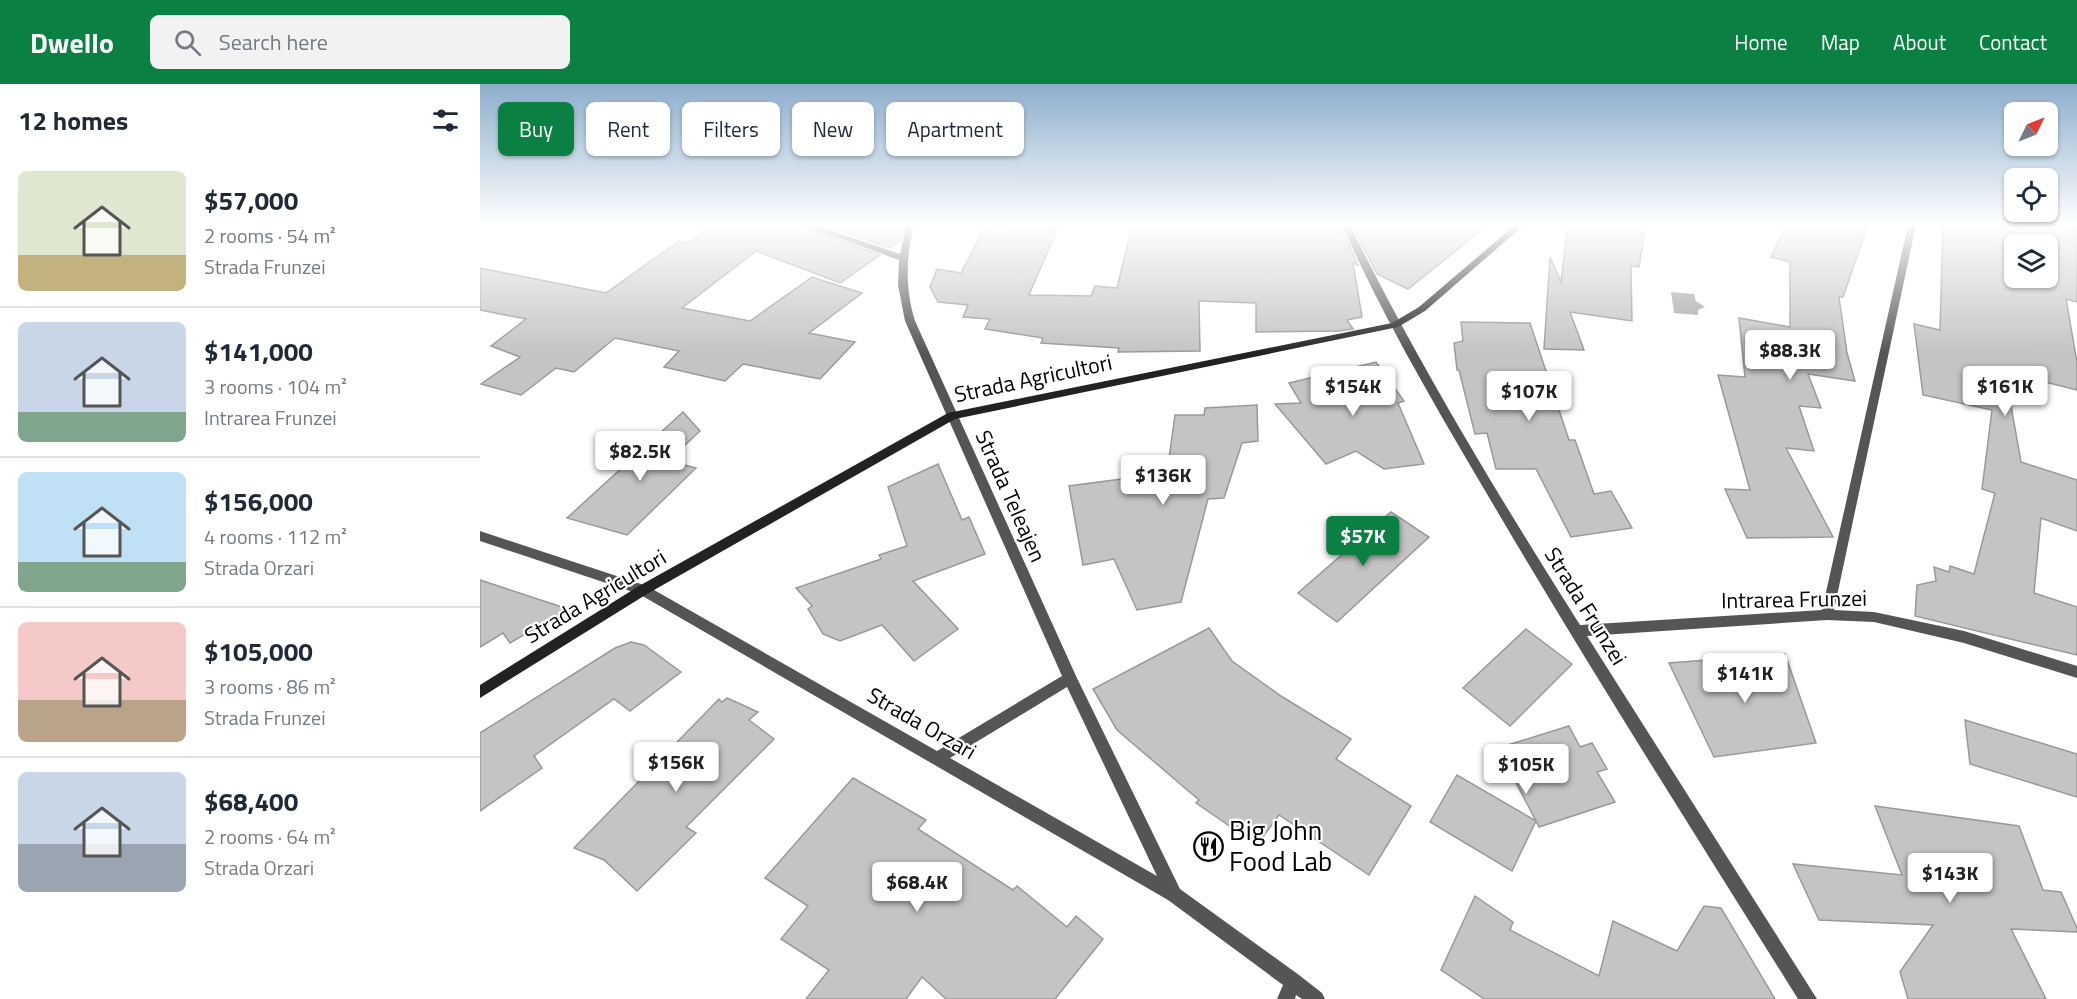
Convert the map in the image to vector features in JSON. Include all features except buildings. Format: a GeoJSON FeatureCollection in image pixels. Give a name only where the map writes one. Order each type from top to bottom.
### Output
{"type":"FeatureCollection","features":[{"type":"Feature","properties":{"kind":"street","name":"Strada Teleajen"},"geometry":{"type":"LineString","coordinates":[[902,268],[904,303],[952,416],[1070,678],[1174,894]]}},
{"type":"Feature","properties":{"kind":"street","name":"Strada Frunzei"},"geometry":{"type":"LineString","coordinates":[[1367,268],[1395,325],[1576,631],[1808,999]]}},
{"type":"Feature","properties":{"kind":"street","name":"Strada Agricultori"},"geometry":{"type":"LineString","coordinates":[[480,692],[643,590],[952,416],[1395,325],[1422,309],[1470,268]]}},
{"type":"Feature","properties":{"kind":"street"},"geometry":{"type":"LineString","coordinates":[[1827,615],[1903,268]]}},
{"type":"Feature","properties":{"kind":"street","name":"Strada Orzari"},"geometry":{"type":"LineString","coordinates":[[480,536],[643,590],[939,757],[1174,894],[1316,999]]}},
{"type":"Feature","properties":{"kind":"street","name":"Intrarea Frunzei"},"geometry":{"type":"LineString","coordinates":[[1576,631],[1827,615],[1874,617],[1913,624],[2077,672]]}},
{"type":"Feature","properties":{"kind":"street"},"geometry":{"type":"LineString","coordinates":[[939,757],[1070,678]]}},
{"type":"Feature","properties":{"kind":"street"},"geometry":{"type":"LineString","coordinates":[[1286,999],[1293,981]]}},
{"type":"Feature","properties":{"kind":"shaded area"},"geometry":{"type":"Polygon","coordinates":[[[1671,292],[1694,294],[1696,301],[1705,307],[1698,310],[1698,315],[1674,313],[1671,292]]]}},
{"type":"Feature","properties":{"kind":"place","name":"Big John Food Lab"},"geometry":{"type":"Point","coordinates":[1208,847]}}]}
